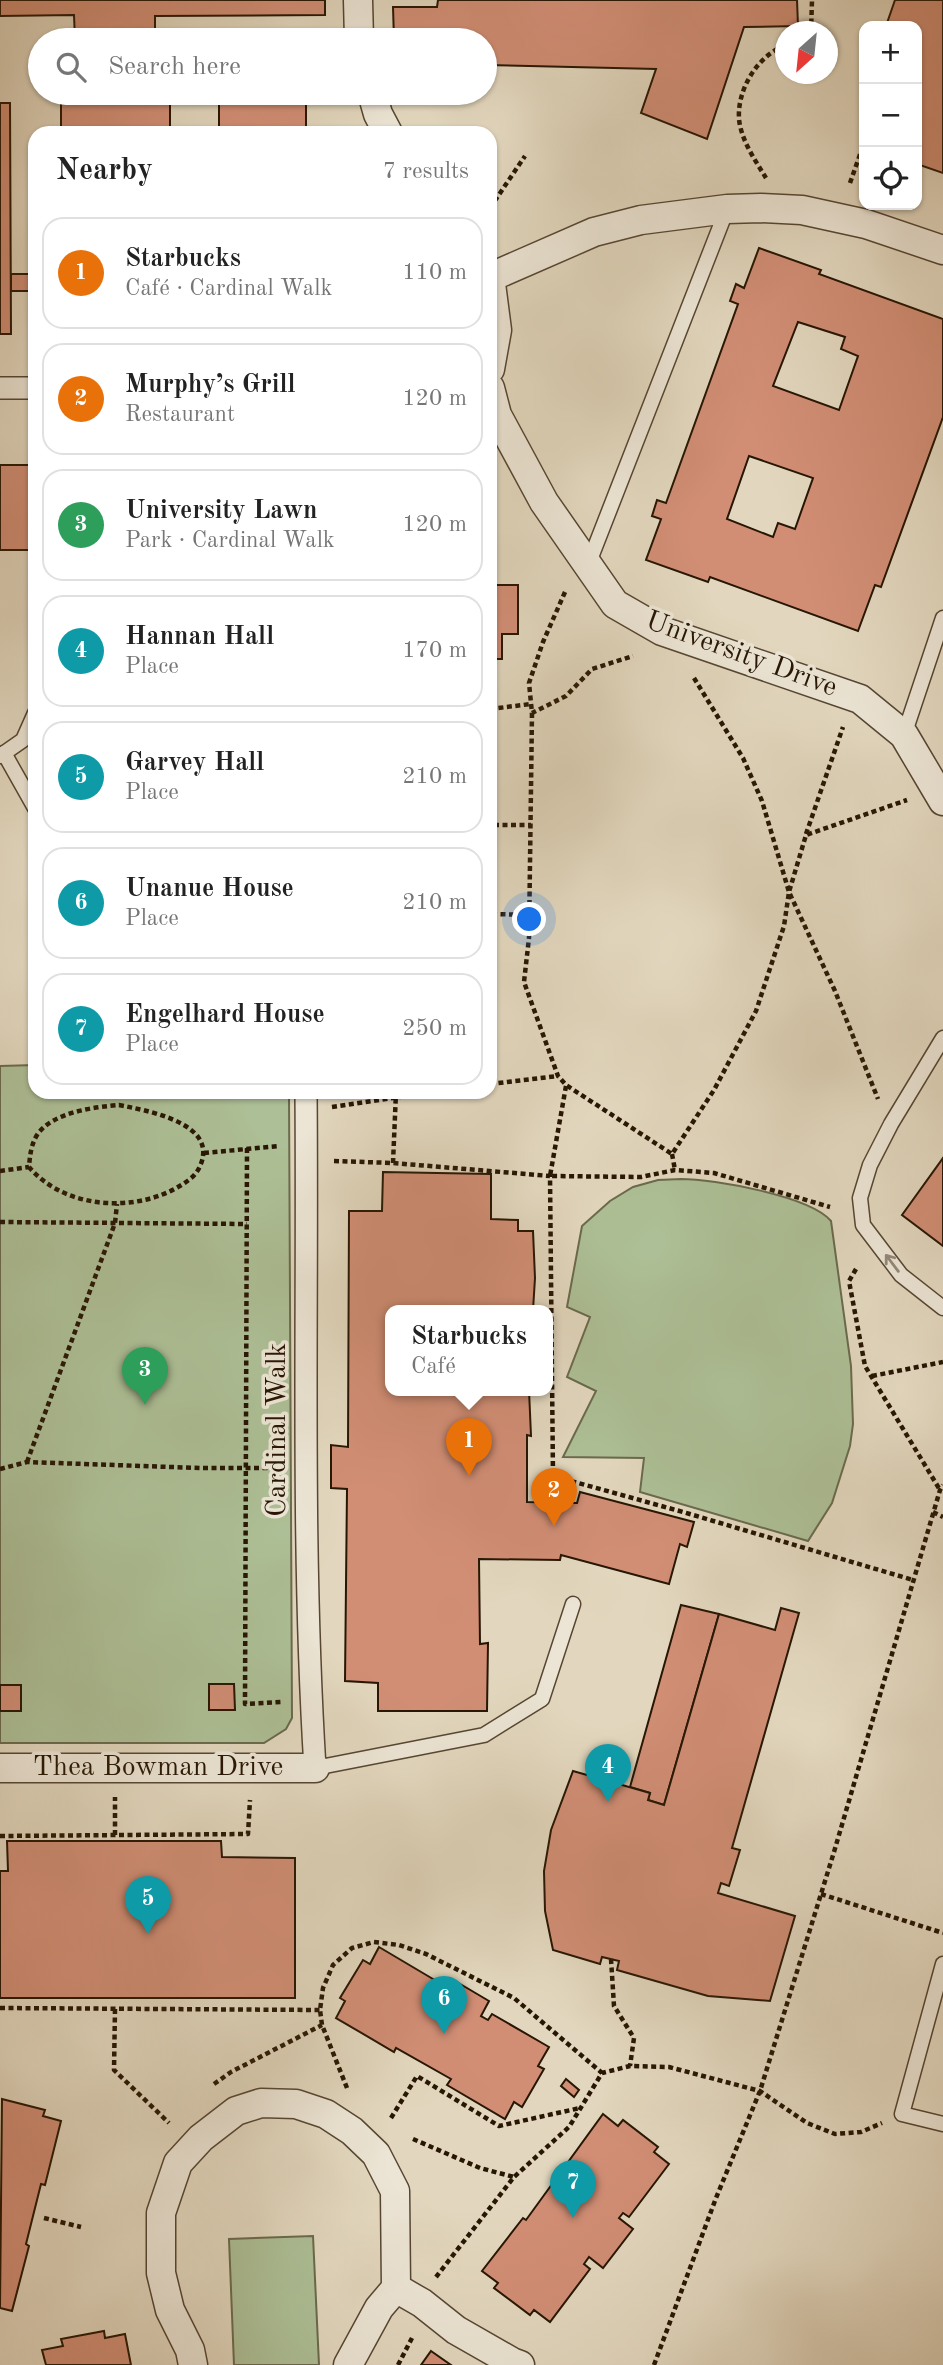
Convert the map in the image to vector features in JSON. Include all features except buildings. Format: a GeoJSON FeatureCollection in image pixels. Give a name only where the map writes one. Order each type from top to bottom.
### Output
{"type":"FeatureCollection","features":[{"type":"Feature","properties":{"kind":"street"},"geometry":{"type":"LineString","coordinates":[[358,0],[359,28]]}},
{"type":"Feature","properties":{"kind":"street"},"geometry":{"type":"LineString","coordinates":[[375,105],[384,126]]}},
{"type":"Feature","properties":{"kind":"street"},"geometry":{"type":"LineString","coordinates":[[497,273],[594,232],[641,220],[727,209],[802,210],[866,223],[943,250]]}},
{"type":"Feature","properties":{"kind":"street"},"geometry":{"type":"LineString","coordinates":[[0,388],[28,388]]}},
{"type":"Feature","properties":{"kind":"street","name":"University Drive"},"geometry":{"type":"LineString","coordinates":[[497,415],[544,502],[615,604],[662,631],[860,699],[904,735],[943,801]]}},
{"type":"Feature","properties":{"kind":"street","name":"Cardinal Walk"},"geometry":{"type":"LineString","coordinates":[[306,1102],[306,1468],[310,1674],[315,1768]]}},
{"type":"Feature","properties":{"kind":"street","name":"Thea Bowman Drive"},"geometry":{"type":"LineString","coordinates":[[0,1768],[315,1768]]}},
{"type":"Feature","properties":{"kind":"street"},"geometry":{"type":"LineString","coordinates":[[193,2365],[190,2350],[170,2310],[161,2273],[160,2213],[178,2163],[201,2138],[236,2111],[261,2103],[296,2104],[326,2113],[352,2131],[376,2154],[395,2191],[396,2288],[379,2308],[348,2365]]}},
{"type":"Feature","properties":{"kind":"street"},"geometry":{"type":"LineString","coordinates":[[396,2288],[422,2303],[456,2330],[520,2365]]}},
{"type":"Feature","properties":{"kind":"lane"},"geometry":{"type":"LineString","coordinates":[[588,565],[727,209]]}},
{"type":"Feature","properties":{"kind":"lane"},"geometry":{"type":"LineString","coordinates":[[904,735],[943,618]]}},
{"type":"Feature","properties":{"kind":"lane"},"geometry":{"type":"LineString","coordinates":[[28,729],[23,740],[2,754],[28,797]]}},
{"type":"Feature","properties":{"kind":"lane"},"geometry":{"type":"LineString","coordinates":[[943,1038],[891,1124],[870,1165],[860,1198],[863,1225],[901,1275],[943,1308]]}},
{"type":"Feature","properties":{"kind":"lane"},"geometry":{"type":"LineString","coordinates":[[315,1768],[484,1735],[542,1699],[573,1604]]}},
{"type":"Feature","properties":{"kind":"lane"},"geometry":{"type":"LineString","coordinates":[[943,1964],[902,2114],[943,2124]]}},
{"type":"Feature","properties":{"kind":"path"},"geometry":{"type":"LineString","coordinates":[[811,21],[812,0]]}},
{"type":"Feature","properties":{"kind":"path"},"geometry":{"type":"LineString","coordinates":[[768,182],[747,147],[739,119],[742,93],[756,67],[775,49]]}},
{"type":"Feature","properties":{"kind":"path"},"geometry":{"type":"LineString","coordinates":[[850,183],[863,147]]}},
{"type":"Feature","properties":{"kind":"path"},"geometry":{"type":"LineString","coordinates":[[497,198],[525,156]]}},
{"type":"Feature","properties":{"kind":"path"},"geometry":{"type":"LineString","coordinates":[[565,592],[529,683],[532,713],[531,825],[524,982],[558,1076],[566,1086],[672,1154]]}},
{"type":"Feature","properties":{"kind":"path"},"geometry":{"type":"LineString","coordinates":[[532,713],[566,696],[592,669],[633,656]]}},
{"type":"Feature","properties":{"kind":"path"},"geometry":{"type":"LineString","coordinates":[[694,678],[743,758],[762,801],[789,892],[835,991],[881,1105]]}},
{"type":"Feature","properties":{"kind":"path"},"geometry":{"type":"LineString","coordinates":[[497,708],[531,704]]}},
{"type":"Feature","properties":{"kind":"path"},"geometry":{"type":"LineString","coordinates":[[675,1170],[672,1154],[714,1090],[756,1011],[784,926],[789,892],[806,835],[843,727]]}},
{"type":"Feature","properties":{"kind":"path"},"geometry":{"type":"LineString","coordinates":[[806,835],[915,797]]}},
{"type":"Feature","properties":{"kind":"path"},"geometry":{"type":"LineString","coordinates":[[497,825],[531,825]]}},
{"type":"Feature","properties":{"kind":"path"},"geometry":{"type":"LineString","coordinates":[[497,914],[529,915]]}},
{"type":"Feature","properties":{"kind":"path"},"geometry":{"type":"LineString","coordinates":[[497,1083],[558,1076]]}},
{"type":"Feature","properties":{"kind":"path"},"geometry":{"type":"LineString","coordinates":[[551,1305],[550,1176],[566,1086]]}},
{"type":"Feature","properties":{"kind":"path"},"geometry":{"type":"LineString","coordinates":[[306,1102],[340,1099]]}},
{"type":"Feature","properties":{"kind":"path"},"geometry":{"type":"LineString","coordinates":[[393,1163],[396,1099]]}},
{"type":"Feature","properties":{"kind":"path"},"geometry":{"type":"LineString","coordinates":[[119,1105],[165,1116],[190,1129],[200,1139],[204,1153],[193,1178],[169,1192],[117,1204],[81,1198],[56,1190],[29,1167],[31,1147],[38,1132],[53,1121],[94,1107],[119,1105]]}},
{"type":"Feature","properties":{"kind":"path"},"geometry":{"type":"LineString","coordinates":[[204,1153],[247,1148],[245,1704],[282,1702]]}},
{"type":"Feature","properties":{"kind":"path"},"geometry":{"type":"LineString","coordinates":[[306,1160],[393,1163],[550,1176],[641,1177],[675,1170],[714,1173],[830,1207]]}},
{"type":"Feature","properties":{"kind":"path"},"geometry":{"type":"LineString","coordinates":[[0,1171],[29,1167]]}},
{"type":"Feature","properties":{"kind":"path"},"geometry":{"type":"LineString","coordinates":[[27,1462],[116,1223],[117,1204]]}},
{"type":"Feature","properties":{"kind":"path"},"geometry":{"type":"LineString","coordinates":[[0,1222],[247,1224]]}},
{"type":"Feature","properties":{"kind":"path"},"geometry":{"type":"LineString","coordinates":[[654,2365],[716,2198],[760,2091],[941,1488],[865,1366],[849,1281],[856,1269]]}},
{"type":"Feature","properties":{"kind":"path"},"geometry":{"type":"LineString","coordinates":[[871,1376],[943,1362]]}},
{"type":"Feature","properties":{"kind":"path"},"geometry":{"type":"LineString","coordinates":[[552,1396],[553,1476],[913,1580]]}},
{"type":"Feature","properties":{"kind":"path"},"geometry":{"type":"LineString","coordinates":[[0,1469],[27,1462],[306,1468]]}},
{"type":"Feature","properties":{"kind":"path"},"geometry":{"type":"LineString","coordinates":[[933,1512],[943,1517]]}},
{"type":"Feature","properties":{"kind":"path"},"geometry":{"type":"LineString","coordinates":[[115,1835],[116,1790]]}},
{"type":"Feature","properties":{"kind":"path"},"geometry":{"type":"LineString","coordinates":[[0,1836],[248,1834],[250,1791]]}},
{"type":"Feature","properties":{"kind":"path"},"geometry":{"type":"LineString","coordinates":[[821,1894],[943,1933]]}},
{"type":"Feature","properties":{"kind":"path"},"geometry":{"type":"LineString","coordinates":[[350,2096],[321,2025],[323,1988],[333,1965],[352,1948],[374,1942],[399,1945],[426,1954],[514,1998],[603,2073]]}},
{"type":"Feature","properties":{"kind":"path"},"geometry":{"type":"LineString","coordinates":[[611,1959],[614,2006],[634,2038],[630,2066]]}},
{"type":"Feature","properties":{"kind":"path"},"geometry":{"type":"LineString","coordinates":[[0,2008],[320,2010]]}},
{"type":"Feature","properties":{"kind":"path"},"geometry":{"type":"LineString","coordinates":[[115,2009],[114,2070],[169,2123]]}},
{"type":"Feature","properties":{"kind":"path"},"geometry":{"type":"LineString","coordinates":[[398,2365],[418,2326],[428,2286],[514,2177],[569,2127],[603,2073],[630,2066],[668,2067],[760,2091],[807,2123],[835,2134],[861,2132],[902,2114]]}},
{"type":"Feature","properties":{"kind":"path"},"geometry":{"type":"LineString","coordinates":[[391,2118],[417,2077],[499,2126],[581,2108]]}},
{"type":"Feature","properties":{"kind":"path"},"geometry":{"type":"LineString","coordinates":[[413,2139],[480,2168],[514,2177]]}},
{"type":"Feature","properties":{"kind":"path"},"geometry":{"type":"LineString","coordinates":[[44,2218],[81,2227]]}},
{"type":"Feature","properties":{"kind":"green space"},"geometry":{"type":"Polygon","coordinates":[[[28,1065],[28,1099],[289,1099],[292,1718],[286,1729],[264,1743],[0,1743],[0,1066],[28,1065]]]}},
{"type":"Feature","properties":{"kind":"green space"},"geometry":{"type":"Polygon","coordinates":[[[658,1180],[715,1182],[783,1197],[820,1212],[831,1221],[851,1366],[853,1424],[850,1446],[832,1503],[808,1541],[640,1492],[644,1458],[563,1457],[596,1391],[567,1377],[590,1317],[567,1307],[582,1226],[610,1201],[633,1187],[658,1180]]]}},
{"type":"Feature","properties":{"kind":"green space"},"geometry":{"type":"Polygon","coordinates":[[[313,2236],[319,2365],[234,2365],[229,2239],[313,2236]]]}},
{"type":"Feature","properties":{"kind":"place","name":"University Lawn"},"geometry":{"type":"Point","coordinates":[145,1405]}},
{"type":"Feature","properties":{"kind":"place","name":"Starbucks"},"geometry":{"type":"Point","coordinates":[469,1476]}},
{"type":"Feature","properties":{"kind":"place","name":"Murphy’s Grill"},"geometry":{"type":"Point","coordinates":[554,1526]}},
{"type":"Feature","properties":{"kind":"place","name":"Hannan Hall"},"geometry":{"type":"Point","coordinates":[608,1802]}},
{"type":"Feature","properties":{"kind":"place","name":"Garvey Hall"},"geometry":{"type":"Point","coordinates":[148,1934]}},
{"type":"Feature","properties":{"kind":"place","name":"Unanue House"},"geometry":{"type":"Point","coordinates":[444,2034]}},
{"type":"Feature","properties":{"kind":"place","name":"Engelhard House"},"geometry":{"type":"Point","coordinates":[573,2218]}}]}
